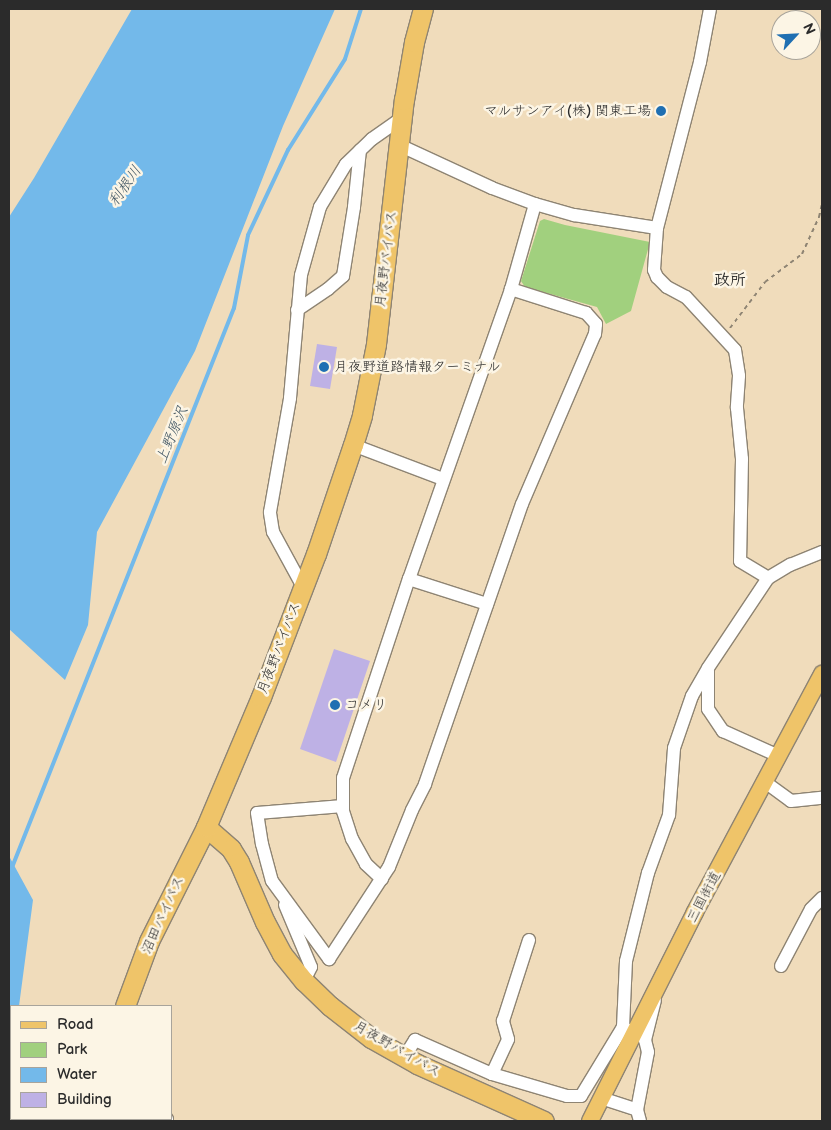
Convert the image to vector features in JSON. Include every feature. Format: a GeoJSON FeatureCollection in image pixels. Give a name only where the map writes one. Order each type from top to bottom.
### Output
{"type":"FeatureCollection","features":[{"type":"Feature","properties":{"kind":"highway","name":"月夜野バイパス"},"geometry":{"type":"LineString","coordinates":[[423,9],[414,42],[402,118],[376,344],[369,384],[353,445],[303,587],[261,697],[206,827],[231,850],[246,875],[273,938],[304,981],[330,1006],[357,1028],[405,1056],[450,1080],[544,1121]]}},
{"type":"Feature","properties":{"kind":"highway","name":"沼田バイパス"},"geometry":{"type":"LineString","coordinates":[[125,1005],[149,941],[206,827]]}},
{"type":"Feature","properties":{"kind":"main road","name":"三国街道"},"geometry":{"type":"LineString","coordinates":[[590,1121],[628,1030],[654,992],[822,674]]}},
{"type":"Feature","properties":{"kind":"street"},"geometry":{"type":"LineString","coordinates":[[710,9],[700,62],[657,228],[653,262],[657,277],[667,287],[686,297],[735,350],[739,376],[737,408],[742,459],[740,561],[768,578]]}},
{"type":"Feature","properties":{"kind":"street"},"geometry":{"type":"LineString","coordinates":[[303,587],[273,532],[270,512],[290,398],[297,310],[305,258],[320,207],[346,164],[360,150],[402,118]]}},
{"type":"Feature","properties":{"kind":"street"},"geometry":{"type":"LineString","coordinates":[[399,145],[492,188],[535,204],[574,215],[657,228]]}},
{"type":"Feature","properties":{"kind":"street"},"geometry":{"type":"LineString","coordinates":[[297,310],[328,289],[343,276],[354,207],[360,150]]}},
{"type":"Feature","properties":{"kind":"street"},"geometry":{"type":"LineString","coordinates":[[382,879],[366,864],[352,840],[343,806],[343,778],[348,758],[443,479],[511,290],[535,204]]}},
{"type":"Feature","properties":{"kind":"street"},"geometry":{"type":"LineString","coordinates":[[343,806],[257,813],[272,881],[329,958],[382,879],[425,784],[522,504],[596,330],[593,320],[586,313],[511,290]]}},
{"type":"Feature","properties":{"kind":"street"},"geometry":{"type":"LineString","coordinates":[[353,445],[443,479]]}},
{"type":"Feature","properties":{"kind":"street"},"geometry":{"type":"LineString","coordinates":[[405,1056],[415,1040],[492,1074],[568,1096],[581,1096],[628,1030],[626,961],[648,873],[668,815],[674,748],[692,696],[708,668],[768,578],[790,565],[822,552]]}},
{"type":"Feature","properties":{"kind":"street"},"geometry":{"type":"LineString","coordinates":[[409,579],[487,604]]}},
{"type":"Feature","properties":{"kind":"street"},"geometry":{"type":"LineString","coordinates":[[708,668],[708,709],[723,731],[779,756]]}},
{"type":"Feature","properties":{"kind":"street"},"geometry":{"type":"LineString","coordinates":[[765,782],[790,800],[822,798]]}},
{"type":"Feature","properties":{"kind":"street"},"geometry":{"type":"LineString","coordinates":[[281,893],[292,926],[311,967],[304,981]]}},
{"type":"Feature","properties":{"kind":"street"},"geometry":{"type":"LineString","coordinates":[[780,966],[811,909],[822,898]]}},
{"type":"Feature","properties":{"kind":"street"},"geometry":{"type":"LineString","coordinates":[[492,1074],[508,1039],[503,1021],[529,940]]}},
{"type":"Feature","properties":{"kind":"street"},"geometry":{"type":"LineString","coordinates":[[601,1098],[638,1115],[648,1052],[645,1040],[656,1004],[654,992]]}},
{"type":"Feature","properties":{"kind":"path"},"geometry":{"type":"LineString","coordinates":[[724,336],[765,282],[802,254],[819,217],[822,204]]}},
{"type":"Feature","properties":{"kind":"green space"},"geometry":{"type":"Polygon","coordinates":[[[544,219],[650,242],[631,311],[606,324],[597,307],[525,287],[521,281],[540,221],[544,219]]]}},
{"type":"Feature","properties":{"kind":"water","name":"利根川"},"geometry":{"type":"Polygon","coordinates":[[[132,9],[335,9],[283,126],[195,351],[97,532],[88,625],[65,680],[9,629],[9,217],[34,178],[132,9]]]}},
{"type":"Feature","properties":{"kind":"water"},"geometry":{"type":"Polygon","coordinates":[[[9,856],[33,900],[19,1005],[10,1005],[9,1085],[9,856]]]}},
{"type":"Feature","properties":{"kind":"building","name":"月夜野道路情報ターミナル"},"geometry":{"type":"Polygon","coordinates":[[[317,344],[337,347],[330,389],[310,386],[317,344]]]}},
{"type":"Feature","properties":{"kind":"building","name":"コメリ"},"geometry":{"type":"Polygon","coordinates":[[[334,649],[370,661],[336,762],[300,749],[334,649]]]}},
{"type":"Feature","properties":{"kind":"waterway","name":"上野原沢"},"geometry":{"type":"LineString","coordinates":[[9,875],[234,308],[248,235],[288,150],[345,59],[361,9]]}},
{"type":"Feature","properties":{"kind":"place","name":"マルサンアイ(株) 関東工場"},"geometry":{"type":"Point","coordinates":[661,111]}},
{"type":"Feature","properties":{"kind":"place","name":"月夜野道路情報ターミナル"},"geometry":{"type":"Point","coordinates":[324,367]}},
{"type":"Feature","properties":{"kind":"place","name":"コメリ"},"geometry":{"type":"Point","coordinates":[335,705]}},
{"type":"Feature","properties":{"kind":"district","name":"政所"},"geometry":{"type":"Point","coordinates":[730,281]}}]}
